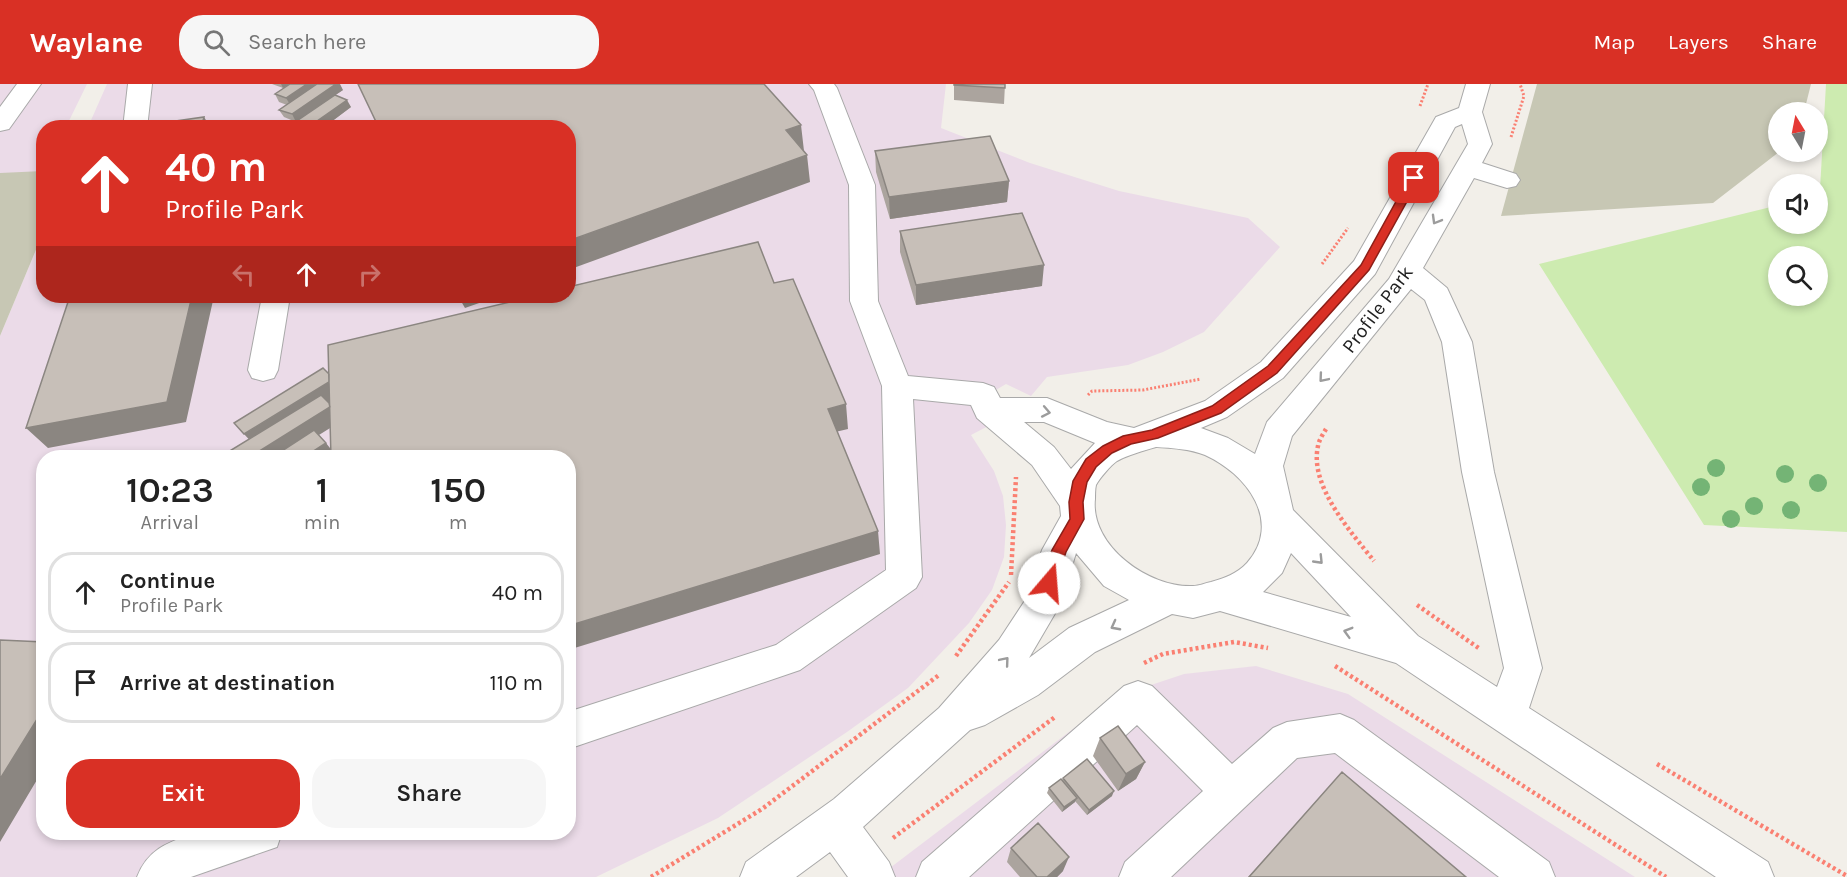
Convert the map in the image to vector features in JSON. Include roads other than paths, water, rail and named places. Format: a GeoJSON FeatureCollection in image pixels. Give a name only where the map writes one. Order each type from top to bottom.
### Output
{"type":"FeatureCollection","features":[{"type":"Feature","properties":{"kind":"street"},"geometry":{"type":"LineString","coordinates":[[3,116],[29,84]]}},
{"type":"Feature","properties":{"kind":"street"},"geometry":{"type":"LineString","coordinates":[[136,120],[140,84]]}},
{"type":"Feature","properties":{"kind":"street"},"geometry":{"type":"LineString","coordinates":[[576,728],[787,658],[904,577],[897,386],[864,301],[862,185],[825,88],[821,84]]}},
{"type":"Feature","properties":{"kind":"street"},"geometry":{"type":"LineString","coordinates":[[1470,112],[1478,84]]}},
{"type":"Feature","properties":{"kind":"street","name":"Profile Park"},"geometry":{"type":"LineString","coordinates":[[1141,437],[1216,409],[1272,370],[1365,267],[1445,122],[1470,112],[1480,144],[1399,286],[1278,431],[1267,466],[1276,509]]}},
{"type":"Feature","properties":{"kind":"street"},"geometry":{"type":"LineString","coordinates":[[1467,167],[1507,180]]}},
{"type":"Feature","properties":{"kind":"street"},"geometry":{"type":"LineString","coordinates":[[1408,271],[1437,295],[1457,342],[1478,472],[1523,668],[1507,715]]}},
{"type":"Feature","properties":{"kind":"street"},"geometry":{"type":"LineString","coordinates":[[263,370],[275,303]]}},
{"type":"Feature","properties":{"kind":"street"},"geometry":{"type":"LineString","coordinates":[[897,386],[982,395],[988,410],[1042,456],[1076,511],[1083,537],[1102,565],[1131,586],[1167,599],[1197,601],[1225,597],[1253,583],[1271,562],[1279,536],[1276,509]]}},
{"type":"Feature","properties":{"kind":"street"},"geometry":{"type":"LineString","coordinates":[[988,410],[1047,410],[1102,433],[1141,437],[1183,436],[1220,448],[1238,458],[1258,477],[1276,509],[1405,648],[1753,877]]}},
{"type":"Feature","properties":{"kind":"street"},"geometry":{"type":"LineString","coordinates":[[762,877],[834,823],[953,721],[1012,652],[1042,605],[1059,550],[1076,511],[1080,481],[1091,463],[1108,449],[1141,437]]}},
{"type":"Feature","properties":{"kind":"street"},"geometry":{"type":"LineString","coordinates":[[1225,597],[1405,648]]}},
{"type":"Feature","properties":{"kind":"street"},"geometry":{"type":"LineString","coordinates":[[953,721],[1025,683],[1082,640],[1167,599]]}},
{"type":"Feature","properties":{"kind":"street"},"geometry":{"type":"LineString","coordinates":[[937,877],[1138,699],[1232,792]]}},
{"type":"Feature","properties":{"kind":"street"},"geometry":{"type":"LineString","coordinates":[[1140,877],[1287,741],[1340,733],[1534,877]]}},
{"type":"Feature","properties":{"kind":"street"},"geometry":{"type":"LineString","coordinates":[[834,823],[874,877]]}},
{"type":"Feature","properties":{"kind":"street"},"geometry":{"type":"LineString","coordinates":[[158,877],[176,861],[238,840]]}}]}
